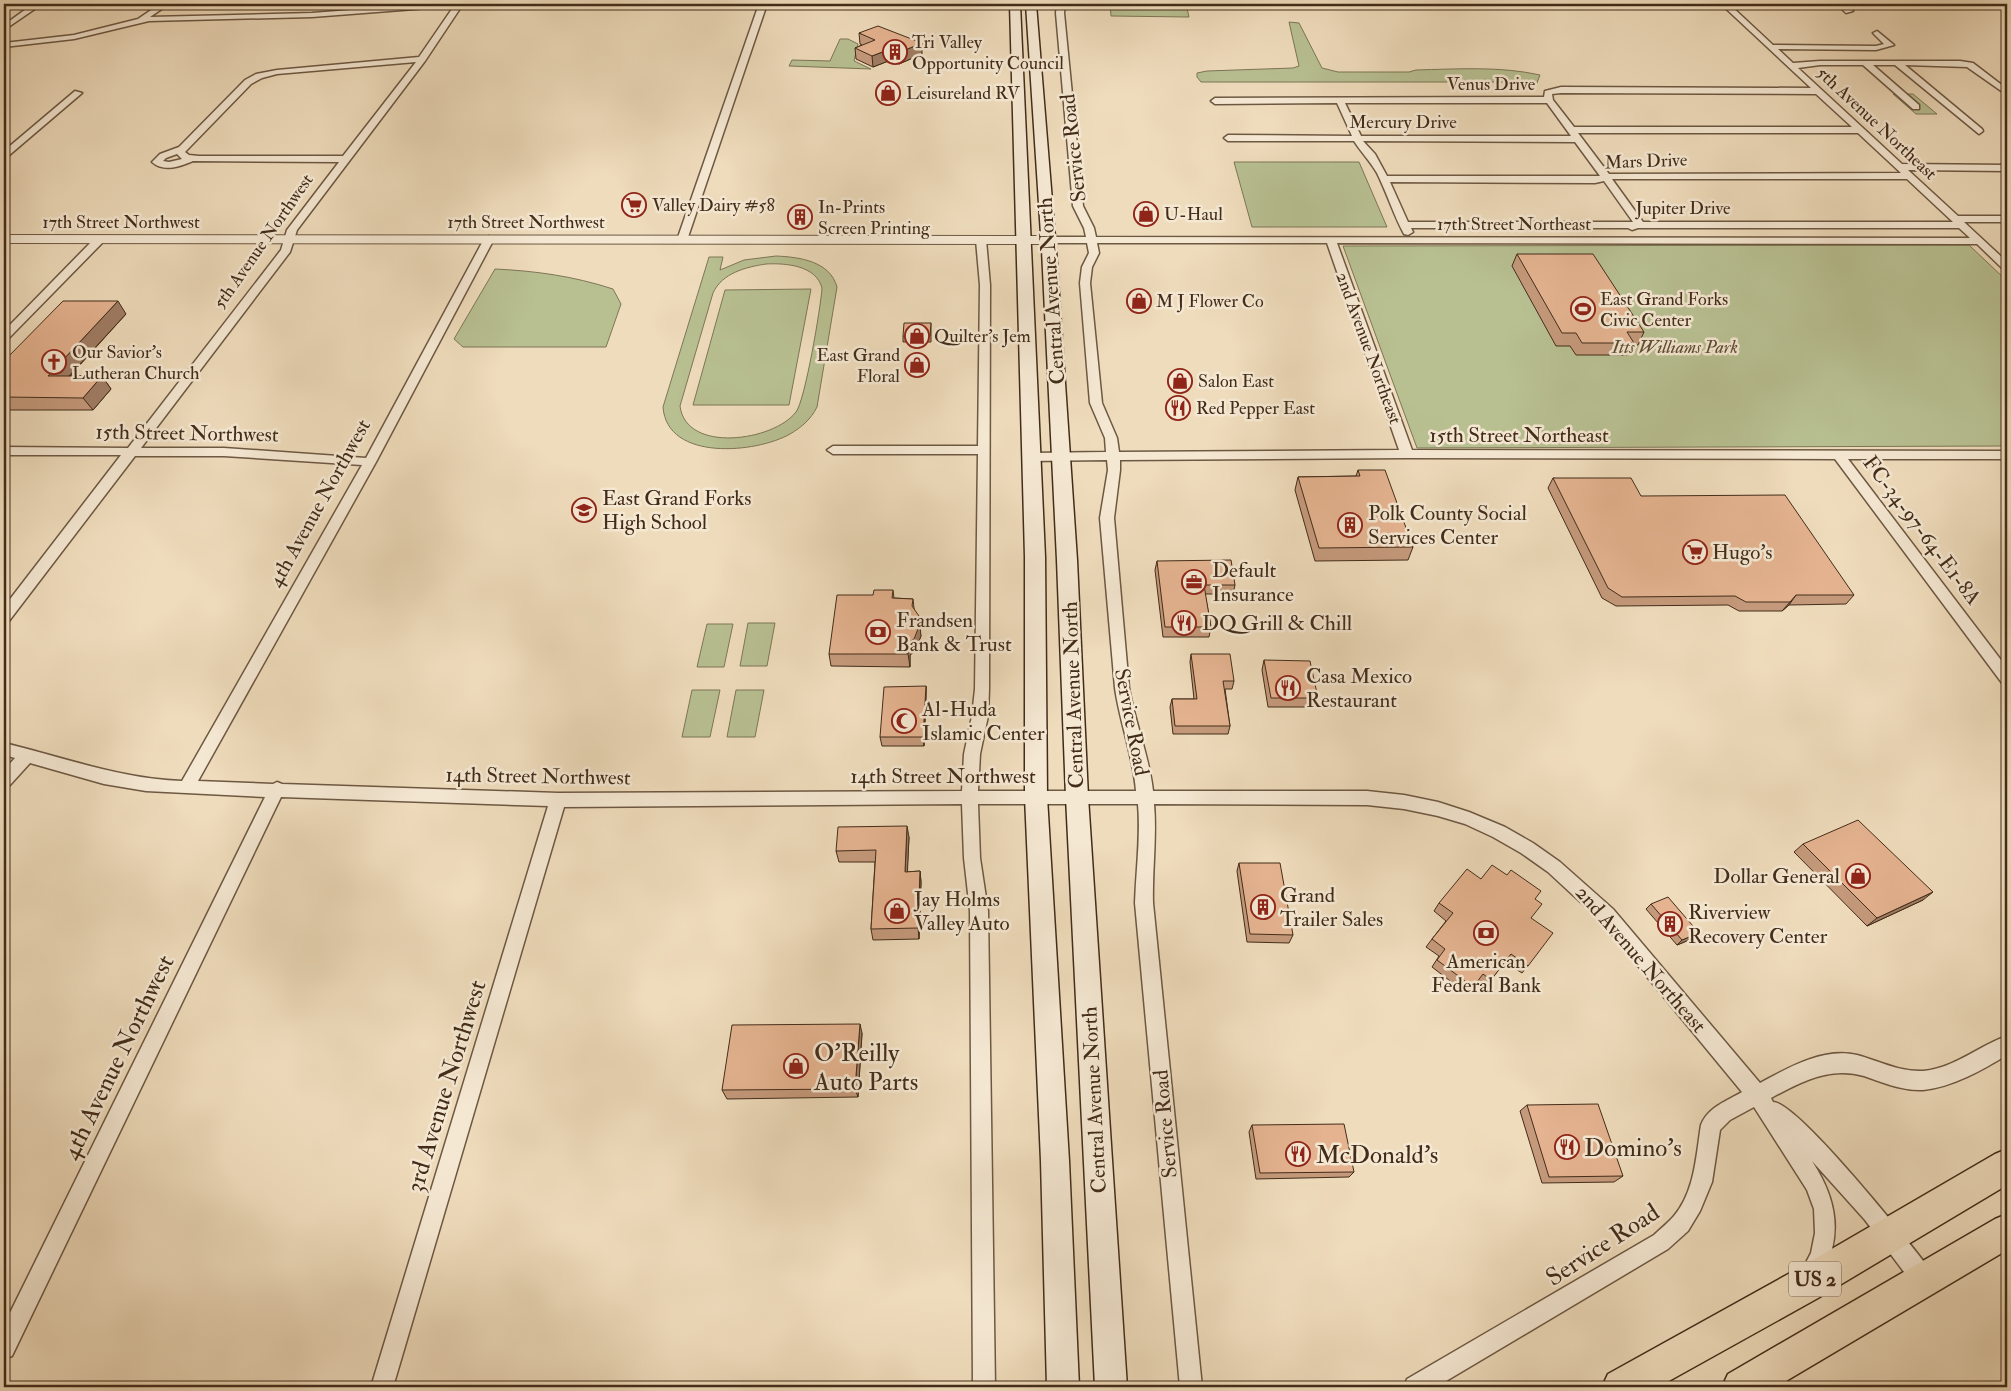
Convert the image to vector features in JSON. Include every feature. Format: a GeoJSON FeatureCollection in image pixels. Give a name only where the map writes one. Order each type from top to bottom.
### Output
{"type":"FeatureCollection","features":[{"type":"Feature","properties":{"kind":"highway","name":"US 2"},"geometry":{"type":"LineString","coordinates":[[1621,1387],[1805,1285],[1890,1233],[2007,1166]]}},
{"type":"Feature","properties":{"kind":"highway","name":"US 2"},"geometry":{"type":"LineString","coordinates":[[1741,1387],[2007,1232]]}},
{"type":"Feature","properties":{"kind":"main road","name":"Central Avenue North"},"geometry":{"type":"LineString","coordinates":[[1015,4],[1035,557],[1036,797],[1055,1161],[1063,1387]]}},
{"type":"Feature","properties":{"kind":"main road","name":"Central Avenue North"},"geometry":{"type":"LineString","coordinates":[[1031,4],[1061,456],[1077,797],[1111,1387]]}},
{"type":"Feature","properties":{"kind":"street"},"geometry":{"type":"LineString","coordinates":[[4,28],[38,4]]}},
{"type":"Feature","properties":{"kind":"street"},"geometry":{"type":"LineString","coordinates":[[138,21],[165,4]]}},
{"type":"Feature","properties":{"kind":"street"},"geometry":{"type":"LineString","coordinates":[[4,45],[74,37],[138,21],[312,15],[458,4]]}},
{"type":"Feature","properties":{"kind":"street","name":"5th Avenue Northwest"},"geometry":{"type":"LineString","coordinates":[[4,617],[281,256],[288,245],[292,230],[422,59],[458,4]]}},
{"type":"Feature","properties":{"kind":"street"},"geometry":{"type":"LineString","coordinates":[[682,240],[763,4]]}},
{"type":"Feature","properties":{"kind":"street","name":"Service Road"},"geometry":{"type":"LineString","coordinates":[[1061,4],[1060,13],[1078,206],[1086,221],[1094,253],[1087,267],[1085,283],[1096,402],[1111,438],[1113,456],[1114,470],[1107,518],[1122,688],[1126,714],[1142,766],[1148,825],[1143,884],[1144,903],[1191,1387]]}},
{"type":"Feature","properties":{"kind":"street","name":"5th Avenue Northeast"},"geometry":{"type":"LineString","coordinates":[[1725,4],[2007,267]]}},
{"type":"Feature","properties":{"kind":"street"},"geometry":{"type":"LineString","coordinates":[[1841,4],[1849,11]]}},
{"type":"Feature","properties":{"kind":"street"},"geometry":{"type":"LineString","coordinates":[[4,15],[22,15]]}},
{"type":"Feature","properties":{"kind":"street"},"geometry":{"type":"LineString","coordinates":[[1772,48],[1876,48],[1890,45],[1877,33]]}},
{"type":"Feature","properties":{"kind":"street"},"geometry":{"type":"LineString","coordinates":[[347,159],[191,159],[170,165],[161,165],[156,162],[163,156],[180,150],[248,82],[260,76],[277,72],[422,59]]}},
{"type":"Feature","properties":{"kind":"street"},"geometry":{"type":"LineString","coordinates":[[1865,63],[1916,107]]}},
{"type":"Feature","properties":{"kind":"street"},"geometry":{"type":"LineString","coordinates":[[1792,66],[1865,63],[1966,64],[1974,67],[2007,93]]}},
{"type":"Feature","properties":{"kind":"street"},"geometry":{"type":"LineString","coordinates":[[1897,63],[1979,130]]}},
{"type":"Feature","properties":{"kind":"street","name":"Venus Drive"},"geometry":{"type":"LineString","coordinates":[[1215,101],[1549,100],[1548,93],[1561,90],[1819,91]]}},
{"type":"Feature","properties":{"kind":"street"},"geometry":{"type":"LineString","coordinates":[[4,155],[78,94]]}},
{"type":"Feature","properties":{"kind":"street"},"geometry":{"type":"LineString","coordinates":[[1549,100],[1639,224],[1618,230],[1615,232],[1614,240]]}},
{"type":"Feature","properties":{"kind":"street"},"geometry":{"type":"LineString","coordinates":[[1340,101],[1360,145],[1370,154],[1384,179],[1412,240]]}},
{"type":"Feature","properties":{"kind":"street","name":"Mercury Drive"},"geometry":{"type":"LineString","coordinates":[[1228,138],[1357,139],[1861,130]]}},
{"type":"Feature","properties":{"kind":"street"},"geometry":{"type":"LineString","coordinates":[[180,150],[181,155],[191,159]]}},
{"type":"Feature","properties":{"kind":"street"},"geometry":{"type":"LineString","coordinates":[[1900,167],[2007,168]]}},
{"type":"Feature","properties":{"kind":"street","name":"Mars Drive"},"geometry":{"type":"LineString","coordinates":[[1384,179],[1595,180],[1614,176],[1910,176]]}},
{"type":"Feature","properties":{"kind":"street","name":"Jupiter Drive"},"geometry":{"type":"LineString","coordinates":[[1404,224],[1959,222],[2007,219]]}},
{"type":"Feature","properties":{"kind":"street","name":"17th Street Northwest"},"geometry":{"type":"LineString","coordinates":[[4,239],[1048,240]]}},
{"type":"Feature","properties":{"kind":"street"},"geometry":{"type":"LineString","coordinates":[[4,337],[100,239]]}},
{"type":"Feature","properties":{"kind":"street","name":"4th Avenue Northwest"},"geometry":{"type":"LineString","coordinates":[[187,787],[370,462],[489,240]]}},
{"type":"Feature","properties":{"kind":"street"},"geometry":{"type":"LineString","coordinates":[[981,240],[985,285],[982,689],[980,716],[972,754],[970,798],[972,862],[979,911],[984,1387]]}},
{"type":"Feature","properties":{"kind":"street","name":"17th Street Northeast"},"geometry":{"type":"LineString","coordinates":[[1048,240],[1979,241]]}},
{"type":"Feature","properties":{"kind":"street","name":"2nd Avenue Northeast"},"geometry":{"type":"LineString","coordinates":[[1331,241],[1407,454]]}},
{"type":"Feature","properties":{"kind":"street"},"geometry":{"type":"LineString","coordinates":[[833,450],[983,450]]}},
{"type":"Feature","properties":{"kind":"street","name":"15th Street Northwest"},"geometry":{"type":"LineString","coordinates":[[4,451],[270,454],[370,462]]}},
{"type":"Feature","properties":{"kind":"street","name":"15th Street Northeast"},"geometry":{"type":"LineString","coordinates":[[1031,457],[1407,454],[2007,455]]}},
{"type":"Feature","properties":{"kind":"street","name":"FC-34-97-64-E1-8A"},"geometry":{"type":"LineString","coordinates":[[1839,455],[2007,679]]}},
{"type":"Feature","properties":{"kind":"street","name":"14th Street Northwest"},"geometry":{"type":"LineString","coordinates":[[4,749],[123,782],[187,787],[558,800],[1145,797]]}},
{"type":"Feature","properties":{"kind":"street"},"geometry":{"type":"LineString","coordinates":[[4,780],[28,756]]}},
{"type":"Feature","properties":{"kind":"street","name":"4th Avenue Northwest"},"geometry":{"type":"LineString","coordinates":[[4,1348],[277,789]]}},
{"type":"Feature","properties":{"kind":"street","name":"2nd Avenue Northeast"},"geometry":{"type":"LineString","coordinates":[[1145,797],[1367,798],[1401,801],[1449,811],[1478,821],[1508,836],[1549,862],[1583,890],[1607,915],[1758,1096],[1815,1184],[1824,1209],[1825,1233],[1821,1256],[1805,1285]]}},
{"type":"Feature","properties":{"kind":"street","name":"3rd Avenue Northwest"},"geometry":{"type":"LineString","coordinates":[[382,1387],[558,800]]}},
{"type":"Feature","properties":{"kind":"street","name":"Service Road"},"geometry":{"type":"LineString","coordinates":[[1415,1387],[1661,1242],[1681,1224],[1693,1204],[1702,1182],[1711,1125],[1723,1113],[1815,1066],[1837,1062],[1858,1066],[1899,1079],[1924,1082],[1951,1075],[2007,1045]]}},
{"type":"Feature","properties":{"kind":"street","name":"2nd Avenue Northeast"},"geometry":{"type":"LineString","coordinates":[[1758,1096],[1810,1143],[1890,1233],[1924,1280]]}},
{"type":"Feature","properties":{"kind":"green space"},"geometry":{"type":"Polygon","coordinates":[[[1110,4],[1186,4],[1189,17],[1111,16],[1110,4]]]}},
{"type":"Feature","properties":{"kind":"green space"},"geometry":{"type":"Polygon","coordinates":[[[1289,22],[1299,23],[1322,68],[1338,72],[1409,72],[1416,70],[1478,69],[1510,70],[1540,75],[1535,88],[1514,89],[1508,82],[1201,82],[1197,77],[1197,73],[1207,71],[1293,68],[1299,66],[1289,22]]]}},
{"type":"Feature","properties":{"kind":"green space"},"geometry":{"type":"Polygon","coordinates":[[[840,39],[848,39],[858,44],[854,61],[871,69],[789,66],[792,60],[830,61],[840,39]]]}},
{"type":"Feature","properties":{"kind":"green space"},"geometry":{"type":"Polygon","coordinates":[[[1893,94],[1913,94],[1937,114],[1916,114],[1893,94]]]}},
{"type":"Feature","properties":{"kind":"green space"},"geometry":{"type":"Polygon","coordinates":[[[1234,162],[1359,162],[1387,227],[1252,227],[1234,162]]]}},
{"type":"Feature","properties":{"kind":"green space","name":"Itts Williams Park"},"geometry":{"type":"Polygon","coordinates":[[[1969,245],[2007,281],[2007,446],[1417,448],[1343,246],[1969,245]]]}},
{"type":"Feature","properties":{"kind":"green space"},"geometry":{"type":"Polygon","coordinates":[[[776,256],[804,259],[821,266],[833,278],[837,287],[817,407],[802,426],[775,441],[757,446],[736,448],[696,445],[680,437],[668,425],[663,407],[709,257],[723,257],[720,270],[744,260],[776,256]],[[774,264],[751,267],[735,272],[722,280],[713,293],[680,406],[686,421],[698,431],[714,437],[751,436],[785,422],[796,412],[800,404],[812,353],[822,288],[819,280],[807,270],[790,265],[774,264]]]}},
{"type":"Feature","properties":{"kind":"green space"},"geometry":{"type":"Polygon","coordinates":[[[495,269],[554,275],[613,289],[621,304],[606,347],[463,347],[454,339],[495,269]]]}},
{"type":"Feature","properties":{"kind":"green space"},"geometry":{"type":"Polygon","coordinates":[[[811,289],[789,405],[693,405],[725,290],[811,289]]]}},
{"type":"Feature","properties":{"kind":"green space"},"geometry":{"type":"Polygon","coordinates":[[[748,623],[775,623],[767,666],[740,666],[748,623]]]}},
{"type":"Feature","properties":{"kind":"green space"},"geometry":{"type":"Polygon","coordinates":[[[707,624],[733,624],[724,667],[697,667],[707,624]]]}},
{"type":"Feature","properties":{"kind":"green space"},"geometry":{"type":"Polygon","coordinates":[[[692,690],[720,690],[710,737],[682,737],[692,690]]]}},
{"type":"Feature","properties":{"kind":"green space"},"geometry":{"type":"Polygon","coordinates":[[[736,690],[764,690],[755,737],[727,737],[736,690]]]}},
{"type":"Feature","properties":{"kind":"building"},"geometry":{"type":"Polygon","coordinates":[[[878,26],[922,43],[898,53],[890,49],[872,56],[855,48],[875,40],[859,33],[878,26]]]}},
{"type":"Feature","properties":{"kind":"building","name":"East Grand Forks Civic Center"},"geometry":{"type":"Polygon","coordinates":[[[1517,254],[1593,254],[1644,332],[1627,332],[1634,343],[1582,343],[1576,333],[1562,333],[1517,254]]]}},
{"type":"Feature","properties":{"kind":"building"},"geometry":{"type":"Polygon","coordinates":[[[63,301],[118,301],[48,376],[102,376],[83,398],[4,397],[4,361],[63,301]]]}},
{"type":"Feature","properties":{"kind":"building"},"geometry":{"type":"Polygon","coordinates":[[[904,323],[931,323],[930,336],[903,336],[904,323]]]}},
{"type":"Feature","properties":{"kind":"building","name":"Polk County Social Services Center"},"geometry":{"type":"Polygon","coordinates":[[[1358,470],[1385,470],[1413,547],[1319,548],[1298,477],[1360,476],[1358,470]]]}},
{"type":"Feature","properties":{"kind":"building","name":"Hugo's"},"geometry":{"type":"Polygon","coordinates":[[[1553,478],[1631,478],[1641,496],[1785,495],[1854,595],[1796,595],[1790,602],[1746,602],[1735,596],[1622,597],[1608,588],[1553,478]]]}},
{"type":"Feature","properties":{"kind":"building"},"geometry":{"type":"Polygon","coordinates":[[[1231,560],[1235,585],[1204,585],[1211,627],[1165,627],[1157,561],[1231,560]]]}},
{"type":"Feature","properties":{"kind":"building","name":"Frandsen Bank & Trust"},"geometry":{"type":"Polygon","coordinates":[[[874,590],[893,590],[892,598],[913,599],[912,606],[919,616],[920,624],[914,639],[909,642],[908,654],[829,654],[837,595],[873,595],[874,590]]]}},
{"type":"Feature","properties":{"kind":"building"},"geometry":{"type":"Polygon","coordinates":[[[1191,654],[1230,654],[1234,681],[1223,681],[1230,726],[1175,726],[1172,699],[1197,699],[1191,654]]]}},
{"type":"Feature","properties":{"kind":"building","name":"Casa Mexico Restaurant"},"geometry":{"type":"Polygon","coordinates":[[[1264,660],[1310,661],[1318,698],[1271,698],[1264,660]]]}},
{"type":"Feature","properties":{"kind":"building","name":"Al-Huda Islamic Center"},"geometry":{"type":"Polygon","coordinates":[[[926,686],[923,737],[880,737],[884,687],[926,686]]]}},
{"type":"Feature","properties":{"kind":"building","name":"Dollar General"},"geometry":{"type":"Polygon","coordinates":[[[1858,820],[1933,892],[1877,918],[1803,844],[1858,820]]]}},
{"type":"Feature","properties":{"kind":"building","name":"Jay Holms Valley Auto"},"geometry":{"type":"Polygon","coordinates":[[[907,826],[905,872],[920,871],[918,928],[871,929],[876,850],[836,851],[838,827],[907,826]]]}},
{"type":"Feature","properties":{"kind":"building","name":"Grand Trailer Sales"},"geometry":{"type":"Polygon","coordinates":[[[1239,863],[1280,863],[1293,935],[1250,934],[1239,863]]]}},
{"type":"Feature","properties":{"kind":"building","name":"American Federal Bank"},"geometry":{"type":"Polygon","coordinates":[[[1492,865],[1507,875],[1511,870],[1541,891],[1535,899],[1542,904],[1531,918],[1553,933],[1528,966],[1511,954],[1491,980],[1483,974],[1473,987],[1437,960],[1445,949],[1432,939],[1453,913],[1439,903],[1467,869],[1481,879],[1492,865]]]}},
{"type":"Feature","properties":{"kind":"building"},"geometry":{"type":"Polygon","coordinates":[[[1668,897],[1699,933],[1682,940],[1651,904],[1668,897]]]}},
{"type":"Feature","properties":{"kind":"building","name":"O'Reilly Auto Parts"},"geometry":{"type":"Polygon","coordinates":[[[860,1024],[855,1089],[722,1090],[732,1025],[860,1024]]]}},
{"type":"Feature","properties":{"kind":"building","name":"Domino's"},"geometry":{"type":"Polygon","coordinates":[[[1598,1104],[1623,1176],[1549,1177],[1527,1105],[1598,1104]]]}},
{"type":"Feature","properties":{"kind":"building","name":"McDonald's"},"geometry":{"type":"Polygon","coordinates":[[[1344,1124],[1354,1172],[1260,1173],[1252,1125],[1344,1124]]]}},
{"type":"Feature","properties":{"kind":"railway"},"geometry":{"type":"LineString","coordinates":[[1518,4],[1575,4]]}},
{"type":"Feature","properties":{"kind":"place","name":"Tri Valley Opportunity Council"},"geometry":{"type":"Point","coordinates":[895,52]}},
{"type":"Feature","properties":{"kind":"place","name":"Leisureland RV"},"geometry":{"type":"Point","coordinates":[888,93]}},
{"type":"Feature","properties":{"kind":"place","name":"Valley Dairy #58"},"geometry":{"type":"Point","coordinates":[634,205]}},
{"type":"Feature","properties":{"kind":"place","name":"U-Haul"},"geometry":{"type":"Point","coordinates":[1146,214]}},
{"type":"Feature","properties":{"kind":"place","name":"In-Prints Screen Printing"},"geometry":{"type":"Point","coordinates":[800,217]}},
{"type":"Feature","properties":{"kind":"place","name":"M J Flower Co"},"geometry":{"type":"Point","coordinates":[1139,301]}},
{"type":"Feature","properties":{"kind":"place","name":"East Grand Forks Civic Center"},"geometry":{"type":"Point","coordinates":[1583,309]}},
{"type":"Feature","properties":{"kind":"place","name":"Quilter's Jem"},"geometry":{"type":"Point","coordinates":[917,336]}},
{"type":"Feature","properties":{"kind":"place","name":"Our Savior's Lutheran Church"},"geometry":{"type":"Point","coordinates":[54,362]}},
{"type":"Feature","properties":{"kind":"place","name":"East Grand Floral"},"geometry":{"type":"Point","coordinates":[917,365]}},
{"type":"Feature","properties":{"kind":"place","name":"Salon East"},"geometry":{"type":"Point","coordinates":[1180,381]}},
{"type":"Feature","properties":{"kind":"place","name":"Red Pepper East"},"geometry":{"type":"Point","coordinates":[1178,408]}},
{"type":"Feature","properties":{"kind":"place","name":"East Grand Forks High School"},"geometry":{"type":"Point","coordinates":[584,510]}},
{"type":"Feature","properties":{"kind":"place","name":"Polk County Social Services Center"},"geometry":{"type":"Point","coordinates":[1350,525]}},
{"type":"Feature","properties":{"kind":"place","name":"Hugo's"},"geometry":{"type":"Point","coordinates":[1695,552]}},
{"type":"Feature","properties":{"kind":"place","name":"Default Insurance"},"geometry":{"type":"Point","coordinates":[1194,582]}},
{"type":"Feature","properties":{"kind":"place","name":"DQ Grill & Chill"},"geometry":{"type":"Point","coordinates":[1184,623]}},
{"type":"Feature","properties":{"kind":"place","name":"Frandsen Bank & Trust"},"geometry":{"type":"Point","coordinates":[878,632]}},
{"type":"Feature","properties":{"kind":"place","name":"Casa Mexico Restaurant"},"geometry":{"type":"Point","coordinates":[1288,688]}},
{"type":"Feature","properties":{"kind":"place","name":"Al-Huda Islamic Center"},"geometry":{"type":"Point","coordinates":[904,721]}},
{"type":"Feature","properties":{"kind":"place","name":"Dollar General"},"geometry":{"type":"Point","coordinates":[1858,876]}},
{"type":"Feature","properties":{"kind":"place","name":"Grand Trailer Sales"},"geometry":{"type":"Point","coordinates":[1263,907]}},
{"type":"Feature","properties":{"kind":"place","name":"Jay Holms Valley Auto"},"geometry":{"type":"Point","coordinates":[897,911]}},
{"type":"Feature","properties":{"kind":"place","name":"Riverview Recovery Center"},"geometry":{"type":"Point","coordinates":[1670,924]}},
{"type":"Feature","properties":{"kind":"place","name":"American Federal Bank"},"geometry":{"type":"Point","coordinates":[1486,933]}},
{"type":"Feature","properties":{"kind":"place","name":"O'Reilly Auto Parts"},"geometry":{"type":"Point","coordinates":[796,1066]}},
{"type":"Feature","properties":{"kind":"place","name":"Domino's"},"geometry":{"type":"Point","coordinates":[1567,1147]}},
{"type":"Feature","properties":{"kind":"place","name":"McDonald's"},"geometry":{"type":"Point","coordinates":[1298,1154]}}]}
